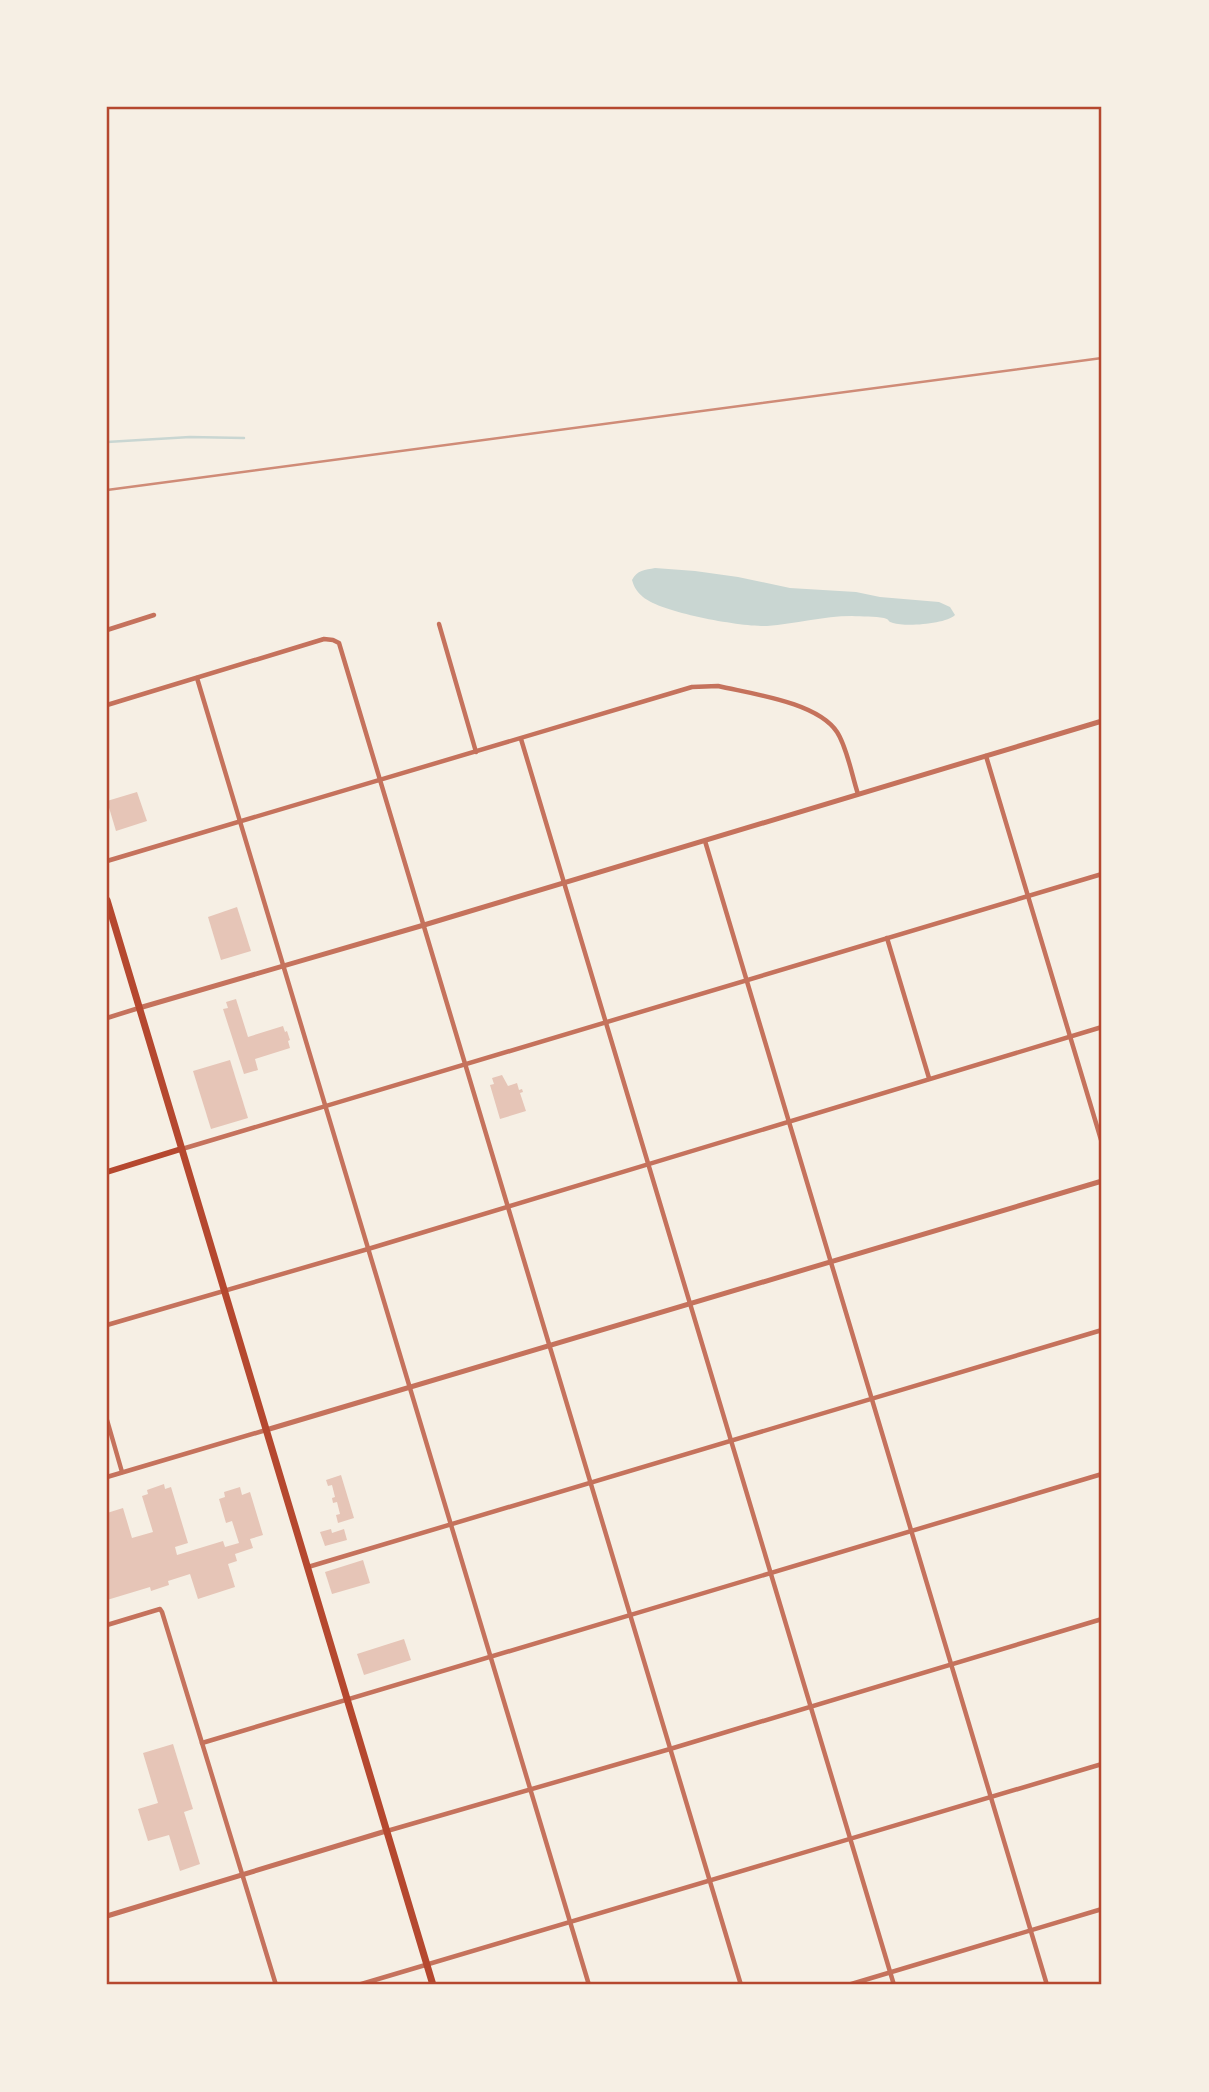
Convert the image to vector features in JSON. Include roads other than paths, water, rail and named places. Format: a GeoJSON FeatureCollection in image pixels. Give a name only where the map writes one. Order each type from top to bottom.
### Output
{"type":"FeatureCollection","features":[{"type":"Feature","properties":{"kind":"main road"},"geometry":{"type":"LineString","coordinates":[[107,900],[433,1985]]}},
{"type":"Feature","properties":{"kind":"main road"},"geometry":{"type":"LineString","coordinates":[[107,1171],[181,1149]]}},
{"type":"Feature","properties":{"kind":"street"},"geometry":{"type":"LineString","coordinates":[[107,629],[154,615]]}},
{"type":"Feature","properties":{"kind":"street"},"geometry":{"type":"LineString","coordinates":[[439,624],[476,752]]}},
{"type":"Feature","properties":{"kind":"street"},"geometry":{"type":"LineString","coordinates":[[107,705],[324,639],[339,643],[741,1985]]}},
{"type":"Feature","properties":{"kind":"street"},"geometry":{"type":"LineString","coordinates":[[197,678],[589,1985]]}},
{"type":"Feature","properties":{"kind":"street"},"geometry":{"type":"LineString","coordinates":[[107,861],[692,687],[718,685],[810,709],[822,716],[839,734],[858,794]]}},
{"type":"Feature","properties":{"kind":"street"},"geometry":{"type":"LineString","coordinates":[[107,1018],[1102,721]]}},
{"type":"Feature","properties":{"kind":"street"},"geometry":{"type":"LineString","coordinates":[[521,738],[894,1985]]}},
{"type":"Feature","properties":{"kind":"street"},"geometry":{"type":"LineString","coordinates":[[986,756],[1102,1143]]}},
{"type":"Feature","properties":{"kind":"street"},"geometry":{"type":"LineString","coordinates":[[705,841],[1047,1985]]}},
{"type":"Feature","properties":{"kind":"street"},"geometry":{"type":"LineString","coordinates":[[181,1149],[1102,874]]}},
{"type":"Feature","properties":{"kind":"street"},"geometry":{"type":"LineString","coordinates":[[887,938],[929,1078]]}},
{"type":"Feature","properties":{"kind":"street"},"geometry":{"type":"LineString","coordinates":[[107,1325],[1102,1027]]}},
{"type":"Feature","properties":{"kind":"street"},"geometry":{"type":"LineString","coordinates":[[107,1477],[1102,1181]]}},
{"type":"Feature","properties":{"kind":"street"},"geometry":{"type":"LineString","coordinates":[[307,1567],[1102,1330]]}},
{"type":"Feature","properties":{"kind":"street"},"geometry":{"type":"LineString","coordinates":[[107,1420],[122,1472]]}},
{"type":"Feature","properties":{"kind":"street"},"geometry":{"type":"LineString","coordinates":[[202,1743],[1102,1474]]}},
{"type":"Feature","properties":{"kind":"street"},"geometry":{"type":"LineString","coordinates":[[107,1625],[160,1609],[164,1616],[276,1985]]}},
{"type":"Feature","properties":{"kind":"street"},"geometry":{"type":"LineString","coordinates":[[107,1916],[1102,1619]]}},
{"type":"Feature","properties":{"kind":"street"},"geometry":{"type":"LineString","coordinates":[[358,1985],[1102,1765]]}},
{"type":"Feature","properties":{"kind":"street"},"geometry":{"type":"LineString","coordinates":[[848,1985],[1102,1909]]}},
{"type":"Feature","properties":{"kind":"waterway"},"geometry":{"type":"LineString","coordinates":[[107,442],[190,437],[244,438]]}},
{"type":"Feature","properties":{"kind":"railway"},"geometry":{"type":"LineString","coordinates":[[107,490],[1102,358]]}}]}
